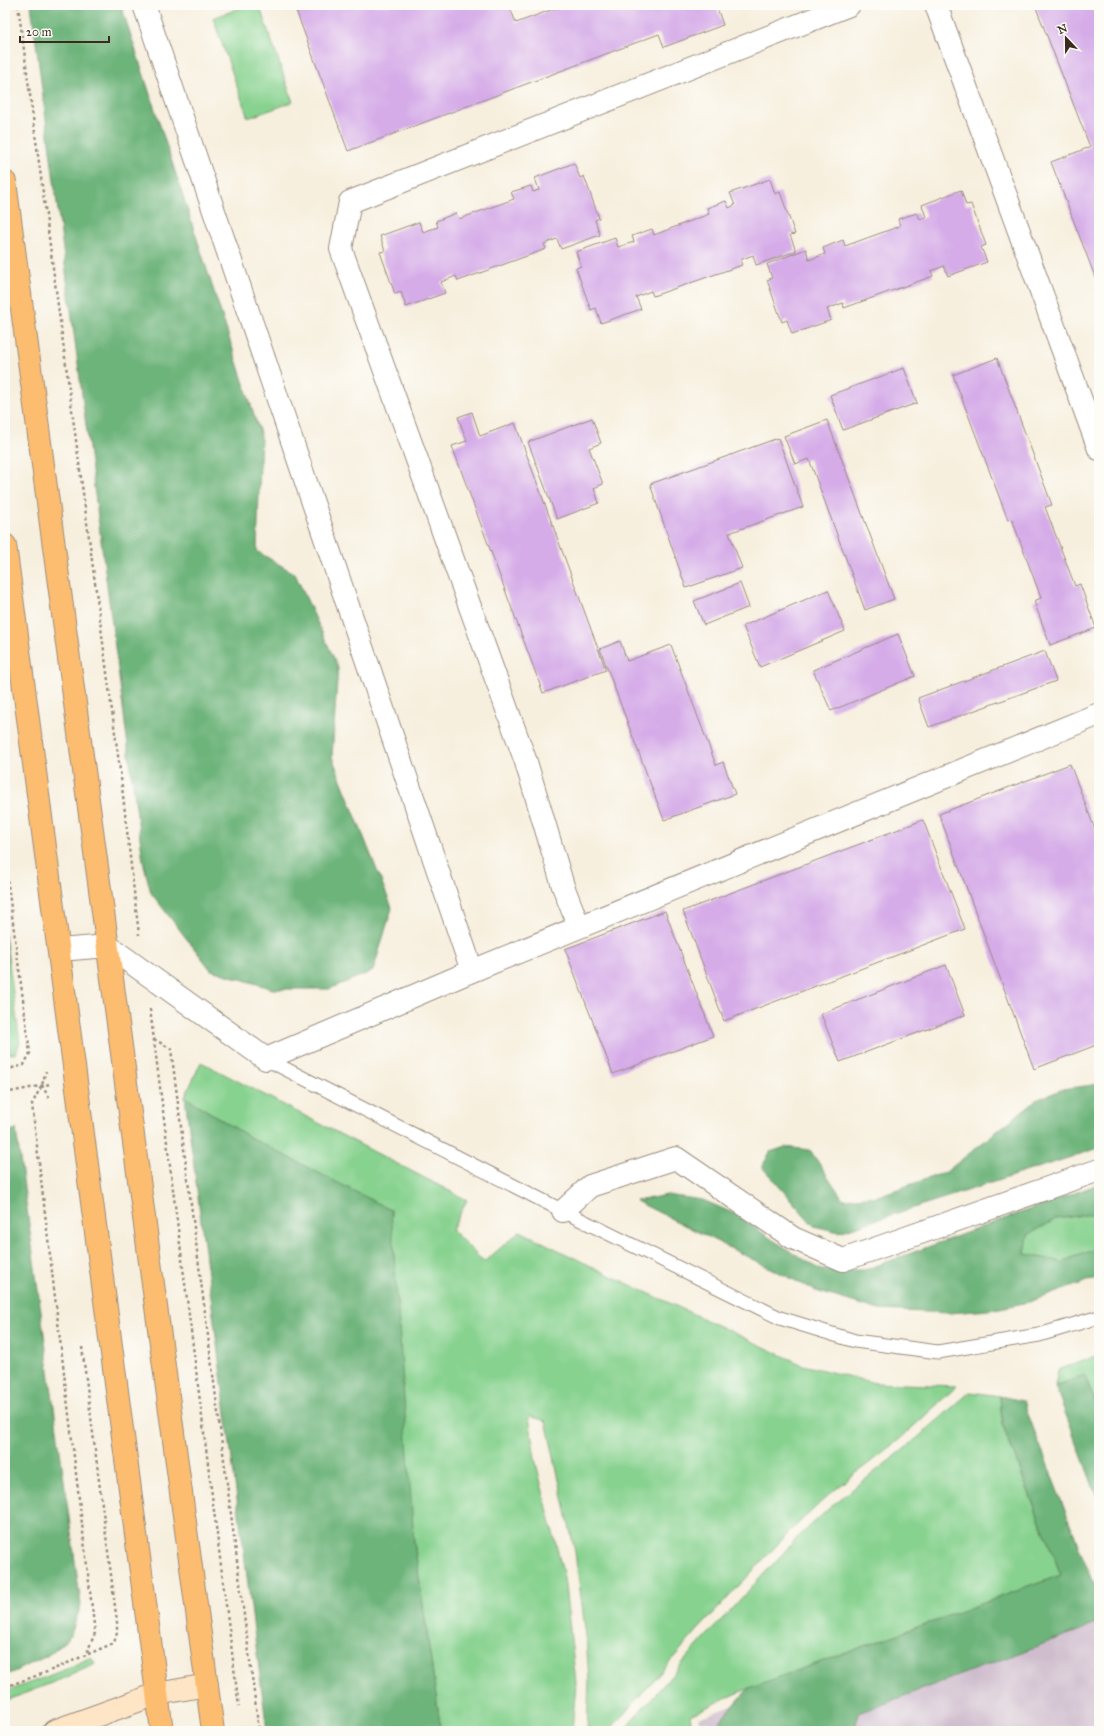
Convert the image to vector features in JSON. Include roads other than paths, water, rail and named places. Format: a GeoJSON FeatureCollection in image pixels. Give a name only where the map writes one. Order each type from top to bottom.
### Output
{"type":"FeatureCollection","features":[{"type":"Feature","properties":{"kind":"highway"},"geometry":{"type":"LineString","coordinates":[[5,182],[208,1684],[213,1731]]}},
{"type":"Feature","properties":{"kind":"highway"},"geometry":{"type":"LineString","coordinates":[[5,545],[162,1731]]}},
{"type":"Feature","properties":{"kind":"main road"},"geometry":{"type":"LineString","coordinates":[[54,1731],[157,1694],[208,1684]]}},
{"type":"Feature","properties":{"kind":"street"},"geometry":{"type":"LineString","coordinates":[[144,5],[472,971]]}},
{"type":"Feature","properties":{"kind":"street"},"geometry":{"type":"LineString","coordinates":[[579,927],[563,886],[526,762],[341,250],[350,202],[849,5]]}},
{"type":"Feature","properties":{"kind":"street"},"geometry":{"type":"LineString","coordinates":[[936,5],[1099,449]]}},
{"type":"Feature","properties":{"kind":"street"},"geometry":{"type":"LineString","coordinates":[[59,950],[108,946],[266,1059],[472,971],[1099,714]]}},
{"type":"Feature","properties":{"kind":"street"},"geometry":{"type":"LineString","coordinates":[[563,1211],[590,1186],[676,1158],[793,1238],[843,1260],[1099,1170]]}},
{"type":"Feature","properties":{"kind":"lane"},"geometry":{"type":"LineString","coordinates":[[266,1059],[563,1211],[780,1318],[855,1341],[938,1352],[1039,1335],[1099,1317]]}}]}
